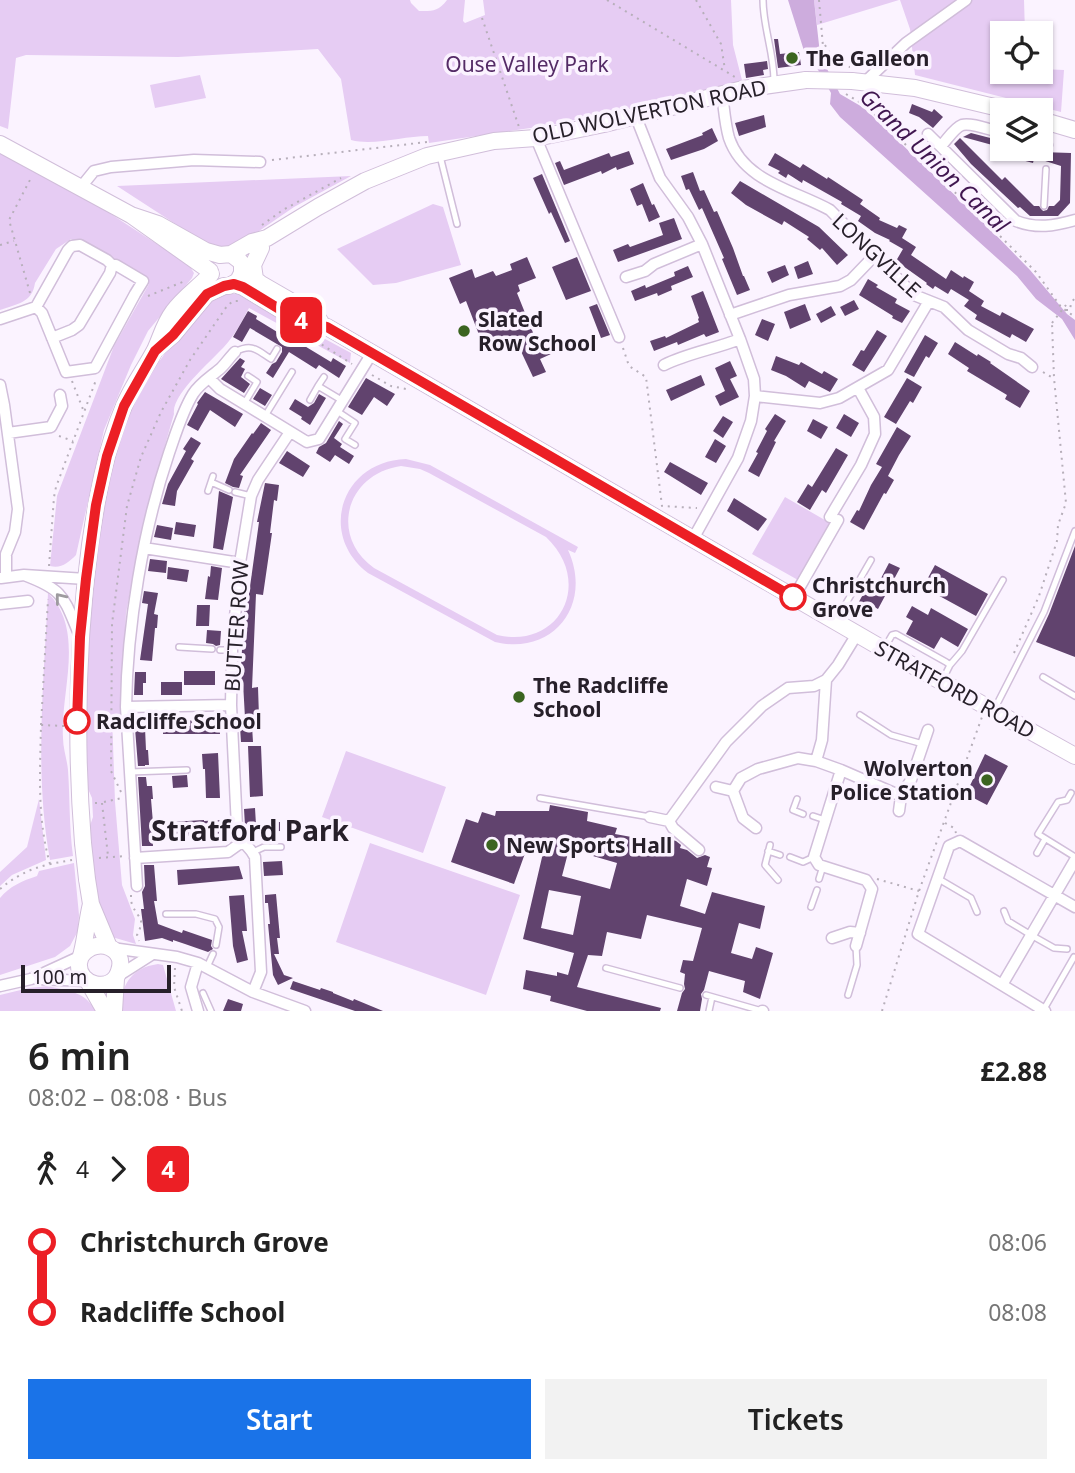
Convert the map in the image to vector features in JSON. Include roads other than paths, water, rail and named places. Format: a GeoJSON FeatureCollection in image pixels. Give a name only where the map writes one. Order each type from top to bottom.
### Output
{"type":"FeatureCollection","features":[{"type":"Feature","properties":{"kind":"street"},"geometry":{"type":"LineString","coordinates":[[853,85],[966,0]]}},
{"type":"Feature","properties":{"kind":"street","name":"OLD WOLVERTON ROAD"},"geometry":{"type":"LineString","coordinates":[[238,264],[252,243],[429,149],[530,138],[636,117],[743,89],[806,80],[915,88],[990,106]]}},
{"type":"Feature","properties":{"kind":"street","name":"LONGVILLE"},"geometry":{"type":"LineString","coordinates":[[722,94],[729,138],[739,155],[756,174],[830,210],[914,295],[943,307],[968,330],[1008,354],[1021,358],[1032,367]]}},
{"type":"Feature","properties":{"kind":"street"},"geometry":{"type":"LineString","coordinates":[[636,117],[660,178],[688,217],[702,244],[754,379],[755,396],[751,421],[738,458],[693,539]]}},
{"type":"Feature","properties":{"kind":"street"},"geometry":{"type":"LineString","coordinates":[[941,146],[964,124],[990,129]]}},
{"type":"Feature","properties":{"kind":"street"},"geometry":{"type":"LineString","coordinates":[[1053,124],[1075,130]]}},
{"type":"Feature","properties":{"kind":"street"},"geometry":{"type":"LineString","coordinates":[[928,134],[1016,220],[1030,226],[1045,221],[1053,226],[1075,220]]}},
{"type":"Feature","properties":{"kind":"street"},"geometry":{"type":"LineString","coordinates":[[530,138],[619,337]]}},
{"type":"Feature","properties":{"kind":"street","name":"STRATFORD ROAD"},"geometry":{"type":"LineString","coordinates":[[0,144],[131,215],[206,269],[216,282],[243,287],[294,318],[327,327]]}},
{"type":"Feature","properties":{"kind":"street"},"geometry":{"type":"LineString","coordinates":[[81,187],[94,171],[111,167],[194,160],[260,162]]}},
{"type":"Feature","properties":{"kind":"street","name":"STRATFORD ROAD"},"geometry":{"type":"LineString","coordinates":[[131,215],[158,224],[206,251],[238,264],[313,314],[327,327],[941,682],[988,714],[1075,756]]}},
{"type":"Feature","properties":{"kind":"street"},"geometry":{"type":"LineString","coordinates":[[114,1011],[116,977],[121,964],[90,904],[80,803],[77,726],[80,637],[96,505],[107,456],[124,406],[155,351],[164,326],[212,261],[253,265],[263,237]]}},
{"type":"Feature","properties":{"kind":"street"},"geometry":{"type":"LineString","coordinates":[[626,277],[702,244]]}},
{"type":"Feature","properties":{"kind":"street"},"geometry":{"type":"LineString","coordinates":[[0,319],[36,307],[72,246],[80,245],[143,281],[95,368],[66,372],[42,313],[36,307]]}},
{"type":"Feature","properties":{"kind":"street"},"geometry":{"type":"LineString","coordinates":[[730,315],[789,295],[840,286],[851,280],[875,255]]}},
{"type":"Feature","properties":{"kind":"street"},"geometry":{"type":"LineString","coordinates":[[155,351],[173,335],[207,294],[240,278],[238,264]]}},
{"type":"Feature","properties":{"kind":"street"},"geometry":{"type":"LineString","coordinates":[[52,338],[79,325],[112,265]]}},
{"type":"Feature","properties":{"kind":"street"},"geometry":{"type":"LineString","coordinates":[[755,396],[820,403],[839,398],[858,388],[888,370],[929,301]]}},
{"type":"Feature","properties":{"kind":"street"},"geometry":{"type":"LineString","coordinates":[[664,365],[683,356],[740,339]]}},
{"type":"Feature","properties":{"kind":"street"},"geometry":{"type":"LineString","coordinates":[[133,888],[126,679],[144,548],[156,493],[181,416],[195,390],[235,352]]}},
{"type":"Feature","properties":{"kind":"street"},"geometry":{"type":"LineString","coordinates":[[209,378],[220,389],[307,442],[319,439],[372,353]]}},
{"type":"Feature","properties":{"kind":"street"},"geometry":{"type":"LineString","coordinates":[[0,385],[18,509],[15,532],[6,554],[3,578],[24,575],[49,580],[86,579]]}},
{"type":"Feature","properties":{"kind":"street"},"geometry":{"type":"LineString","coordinates":[[793,597],[875,434],[874,417],[858,388]]}},
{"type":"Feature","properties":{"kind":"street"},"geometry":{"type":"LineString","coordinates":[[8,433],[51,427],[62,406],[60,395]]}},
{"type":"Feature","properties":{"kind":"street","name":"BUTTER ROW"},"geometry":{"type":"LineString","coordinates":[[242,842],[237,827],[226,650],[251,496],[258,480],[290,432]]}},
{"type":"Feature","properties":{"kind":"street"},"geometry":{"type":"LineString","coordinates":[[144,548],[240,563]]}},
{"type":"Feature","properties":{"kind":"street"},"geometry":{"type":"LineString","coordinates":[[49,580],[65,599],[80,637]]}},
{"type":"Feature","properties":{"kind":"street"},"geometry":{"type":"LineString","coordinates":[[0,604],[28,601]]}},
{"type":"Feature","properties":{"kind":"street"},"geometry":{"type":"LineString","coordinates":[[669,821],[726,742],[762,706],[788,688],[814,686],[826,680],[857,634]]}},
{"type":"Feature","properties":{"kind":"street"},"geometry":{"type":"LineString","coordinates":[[816,761],[822,740],[826,680]]}},
{"type":"Feature","properties":{"kind":"street"},"geometry":{"type":"LineString","coordinates":[[126,707],[231,705]]}},
{"type":"Feature","properties":{"kind":"street"},"geometry":{"type":"LineString","coordinates":[[899,811],[901,796],[911,780],[928,730]]}},
{"type":"Feature","properties":{"kind":"street"},"geometry":{"type":"LineString","coordinates":[[733,791],[741,778],[758,769],[798,758],[841,770],[901,796]]}},
{"type":"Feature","properties":{"kind":"street"},"geometry":{"type":"LineString","coordinates":[[841,770],[814,857],[819,865],[866,880],[872,889],[856,946]]}},
{"type":"Feature","properties":{"kind":"street"},"geometry":{"type":"LineString","coordinates":[[716,787],[733,791]]}},
{"type":"Feature","properties":{"kind":"street"},"geometry":{"type":"LineString","coordinates":[[733,791],[743,818],[756,828]]}},
{"type":"Feature","properties":{"kind":"street"},"geometry":{"type":"LineString","coordinates":[[650,817],[669,821],[673,828],[699,850]]}},
{"type":"Feature","properties":{"kind":"street"},"geometry":{"type":"LineString","coordinates":[[131,857],[228,852],[242,842],[253,852],[261,972],[253,992]]}},
{"type":"Feature","properties":{"kind":"street"},"geometry":{"type":"LineString","coordinates":[[1045,1010],[918,934],[937,878],[954,844],[1075,907]]}},
{"type":"Feature","properties":{"kind":"street"},"geometry":{"type":"LineString","coordinates":[[1002,985],[1075,858]]}},
{"type":"Feature","properties":{"kind":"street"},"geometry":{"type":"LineString","coordinates":[[90,904],[80,970],[105,1011]]}},
{"type":"Feature","properties":{"kind":"street"},"geometry":{"type":"LineString","coordinates":[[832,938],[850,932],[860,933]]}},
{"type":"Feature","properties":{"kind":"street"},"geometry":{"type":"LineString","coordinates":[[0,986],[31,979],[82,956],[91,946],[103,945],[151,955],[177,957],[203,965],[253,992],[304,1011]]}},
{"type":"Feature","properties":{"kind":"street"},"geometry":{"type":"LineString","coordinates":[[31,979],[106,985],[151,955]]}},
{"type":"Feature","properties":{"kind":"street"},"geometry":{"type":"LineString","coordinates":[[200,1006],[191,987],[203,965]]}},
{"type":"Feature","properties":{"kind":"lane"},"geometry":{"type":"LineString","coordinates":[[762,0],[774,84]]}},
{"type":"Feature","properties":{"kind":"lane"},"geometry":{"type":"LineString","coordinates":[[429,149],[457,224]]}},
{"type":"Feature","properties":{"kind":"lane"},"geometry":{"type":"LineString","coordinates":[[1044,206],[1046,169]]}},
{"type":"Feature","properties":{"kind":"lane"},"geometry":{"type":"LineString","coordinates":[[235,352],[252,347],[271,359],[277,349]]}},
{"type":"Feature","properties":{"kind":"lane"},"geometry":{"type":"LineString","coordinates":[[265,416],[292,372]]}},
{"type":"Feature","properties":{"kind":"lane"},"geometry":{"type":"LineString","coordinates":[[244,404],[257,382],[248,376]]}},
{"type":"Feature","properties":{"kind":"lane"},"geometry":{"type":"LineString","coordinates":[[310,400],[324,377]]}},
{"type":"Feature","properties":{"kind":"lane"},"geometry":{"type":"LineString","coordinates":[[318,386],[355,423],[345,439],[355,445]]}},
{"type":"Feature","properties":{"kind":"lane"},"geometry":{"type":"LineString","coordinates":[[208,491],[212,479],[232,491],[251,496]]}},
{"type":"Feature","properties":{"kind":"lane"},"geometry":{"type":"LineString","coordinates":[[988,714],[1044,612],[1075,531]]}},
{"type":"Feature","properties":{"kind":"lane"},"geometry":{"type":"LineString","coordinates":[[835,621],[871,559]]}},
{"type":"Feature","properties":{"kind":"lane"},"geometry":{"type":"LineString","coordinates":[[941,682],[1003,580]]}},
{"type":"Feature","properties":{"kind":"lane"},"geometry":{"type":"LineString","coordinates":[[883,649],[895,634],[950,665]]}},
{"type":"Feature","properties":{"kind":"lane"},"geometry":{"type":"LineString","coordinates":[[179,647],[212,649]]}},
{"type":"Feature","properties":{"kind":"lane"},"geometry":{"type":"LineString","coordinates":[[1043,677],[1075,696]]}},
{"type":"Feature","properties":{"kind":"lane"},"geometry":{"type":"LineString","coordinates":[[860,715],[891,735],[923,744]]}},
{"type":"Feature","properties":{"kind":"lane"},"geometry":{"type":"LineString","coordinates":[[131,772],[187,770]]}},
{"type":"Feature","properties":{"kind":"lane"},"geometry":{"type":"LineString","coordinates":[[1071,793],[1067,800],[1058,802],[1038,834],[1075,858]]}},
{"type":"Feature","properties":{"kind":"lane"},"geometry":{"type":"LineString","coordinates":[[540,798],[650,817]]}},
{"type":"Feature","properties":{"kind":"lane"},"geometry":{"type":"LineString","coordinates":[[797,799],[793,810],[803,814]]}},
{"type":"Feature","properties":{"kind":"lane"},"geometry":{"type":"LineString","coordinates":[[813,817],[825,820]]}},
{"type":"Feature","properties":{"kind":"lane"},"geometry":{"type":"LineString","coordinates":[[1037,853],[1045,839]]}},
{"type":"Feature","properties":{"kind":"lane"},"geometry":{"type":"LineString","coordinates":[[253,852],[264,847],[281,847]]}},
{"type":"Feature","properties":{"kind":"lane"},"geometry":{"type":"LineString","coordinates":[[778,880],[765,865],[769,848],[780,855]]}},
{"type":"Feature","properties":{"kind":"lane"},"geometry":{"type":"LineString","coordinates":[[790,857],[803,862],[814,857]]}},
{"type":"Feature","properties":{"kind":"lane"},"geometry":{"type":"LineString","coordinates":[[820,879],[823,866]]}},
{"type":"Feature","properties":{"kind":"lane"},"geometry":{"type":"LineString","coordinates":[[937,878],[971,898],[976,912]]}},
{"type":"Feature","properties":{"kind":"lane"},"geometry":{"type":"LineString","coordinates":[[811,907],[817,890]]}},
{"type":"Feature","properties":{"kind":"lane"},"geometry":{"type":"LineString","coordinates":[[1004,912],[1008,921],[1031,935],[1054,947],[1067,949]]}},
{"type":"Feature","properties":{"kind":"lane"},"geometry":{"type":"LineString","coordinates":[[166,914],[196,914],[215,919],[219,927],[216,945]]}},
{"type":"Feature","properties":{"kind":"lane"},"geometry":{"type":"LineString","coordinates":[[848,995],[857,965],[856,946]]}},
{"type":"Feature","properties":{"kind":"lane"},"geometry":{"type":"LineString","coordinates":[[203,965],[213,954]]}},
{"type":"Feature","properties":{"kind":"lane"},"geometry":{"type":"LineString","coordinates":[[1045,1010],[1074,957]]}},
{"type":"Feature","properties":{"kind":"lane"},"geometry":{"type":"LineString","coordinates":[[606,968],[680,988]]}},
{"type":"Feature","properties":{"kind":"lane"},"geometry":{"type":"LineString","coordinates":[[203,993],[200,1006],[211,1011]]}},
{"type":"Feature","properties":{"kind":"lane"},"geometry":{"type":"LineString","coordinates":[[709,1011],[709,996],[763,1011]]}},
{"type":"Feature","properties":{"kind":"place","name":"The Galleon"},"geometry":{"type":"Point","coordinates":[792,58]}},
{"type":"Feature","properties":{"kind":"place","name":"Slated Row School"},"geometry":{"type":"Point","coordinates":[464,331]}},
{"type":"Feature","properties":{"kind":"place","name":"Christchurch Grove"},"geometry":{"type":"Point","coordinates":[793,597]}},
{"type":"Feature","properties":{"kind":"place","name":"The Radcliffe School"},"geometry":{"type":"Point","coordinates":[519,697]}},
{"type":"Feature","properties":{"kind":"place","name":"Radcliffe School"},"geometry":{"type":"Point","coordinates":[77,721]}},
{"type":"Feature","properties":{"kind":"place","name":"Wolverton Police Station"},"geometry":{"type":"Point","coordinates":[987,780]}},
{"type":"Feature","properties":{"kind":"place","name":"New Sports Hall"},"geometry":{"type":"Point","coordinates":[492,845]}},
{"type":"Feature","properties":{"kind":"district","name":"Stratford Park"},"geometry":{"type":"Point","coordinates":[250,830]}},
{"type":"Feature","properties":{"kind":"park label","name":"Ouse Valley Park"},"geometry":{"type":"Point","coordinates":[527,64]}},
{"type":"Feature","properties":{"kind":"water label","name":"Grand Union Canal"},"geometry":{"type":"Point","coordinates":[935,160]}}]}
